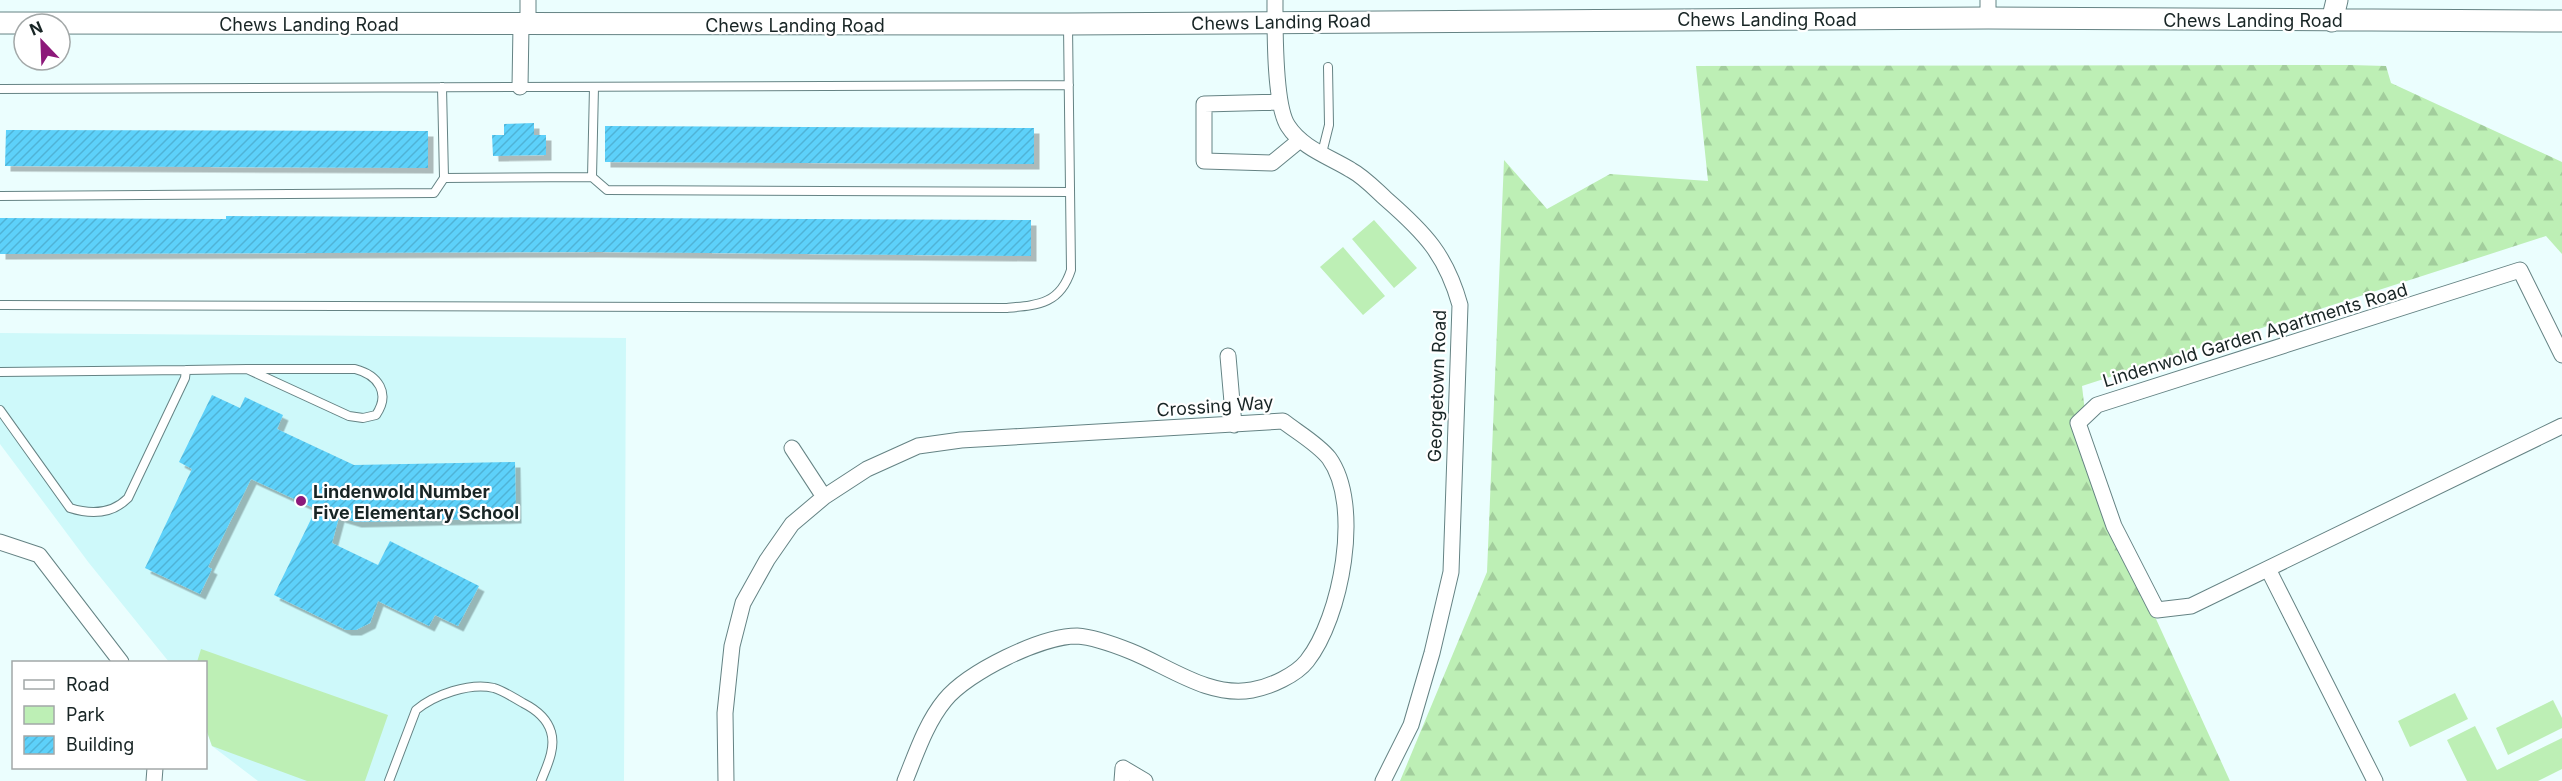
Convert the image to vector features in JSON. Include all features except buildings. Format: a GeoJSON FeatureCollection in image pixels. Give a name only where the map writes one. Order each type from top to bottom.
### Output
{"type":"FeatureCollection","features":[{"type":"Feature","properties":{"kind":"street"},"geometry":{"type":"LineString","coordinates":[[520,87],[528,0]]}},
{"type":"Feature","properties":{"kind":"street","name":"Georgetown Road"},"geometry":{"type":"LineString","coordinates":[[1275,0],[1280,102],[1287,125],[1300,140],[1354,171],[1417,226],[1437,250],[1452,276],[1460,305],[1451,572],[1432,653],[1411,725],[1383,781]]}},
{"type":"Feature","properties":{"kind":"street"},"geometry":{"type":"LineString","coordinates":[[2331,21],[2337,0]]}},
{"type":"Feature","properties":{"kind":"street","name":"Chews Landing Road"},"geometry":{"type":"LineString","coordinates":[[0,23],[1068,24],[1988,9],[2331,21],[2562,21]]}},
{"type":"Feature","properties":{"kind":"street"},"geometry":{"type":"LineString","coordinates":[[1280,102],[1204,104],[1204,161],[1272,163],[1300,140]]}},
{"type":"Feature","properties":{"kind":"street","name":"Lindenwold Garden Apartments Road"},"geometry":{"type":"LineString","coordinates":[[2562,355],[2520,270],[2097,405],[2078,423],[2114,526],[2157,610],[2191,606],[2562,426]]}},
{"type":"Feature","properties":{"kind":"street"},"geometry":{"type":"LineString","coordinates":[[1228,356],[1234,425]]}},
{"type":"Feature","properties":{"kind":"street","name":"Crossing Way"},"geometry":{"type":"LineString","coordinates":[[726,781],[725,713],[732,646],[743,603],[767,560],[792,524],[824,497],[867,469],[918,446],[961,440],[1283,421],[1328,457],[1342,489],[1346,521],[1340,586],[1323,637],[1306,663],[1271,685],[1251,691],[1229,692],[1213,688],[1128,650],[1078,636],[1047,641],[991,663],[945,699],[929,724],[905,781]]}},
{"type":"Feature","properties":{"kind":"street"},"geometry":{"type":"LineString","coordinates":[[792,448],[824,497]]}},
{"type":"Feature","properties":{"kind":"street"},"geometry":{"type":"LineString","coordinates":[[0,542],[39,555],[119,661]]}},
{"type":"Feature","properties":{"kind":"street"},"geometry":{"type":"LineString","coordinates":[[2268,569],[2375,781]]}},
{"type":"Feature","properties":{"kind":"street"},"geometry":{"type":"LineString","coordinates":[[1123,775],[1145,781]]}},
{"type":"Feature","properties":{"kind":"lane"},"geometry":{"type":"LineString","coordinates":[[0,305],[1006,308],[1049,302],[1066,285],[1071,270],[1068,24]]}},
{"type":"Feature","properties":{"kind":"lane"},"geometry":{"type":"LineString","coordinates":[[1322,153],[1329,125],[1328,67]]}},
{"type":"Feature","properties":{"kind":"lane"},"geometry":{"type":"LineString","coordinates":[[0,89],[1068,85]]}},
{"type":"Feature","properties":{"kind":"lane"},"geometry":{"type":"LineString","coordinates":[[0,196],[434,194],[444,178],[442,87]]}},
{"type":"Feature","properties":{"kind":"lane"},"geometry":{"type":"LineString","coordinates":[[592,177],[594,87]]}},
{"type":"Feature","properties":{"kind":"lane"},"geometry":{"type":"LineString","coordinates":[[444,178],[592,177],[607,190],[1070,192]]}},
{"type":"Feature","properties":{"kind":"lane"},"geometry":{"type":"LineString","coordinates":[[0,372],[247,369],[355,369],[368,372],[376,379],[384,398],[376,415],[363,418],[348,416],[247,369]]}},
{"type":"Feature","properties":{"kind":"lane"},"geometry":{"type":"LineString","coordinates":[[0,410],[70,508],[88,513],[106,511],[119,507],[128,498],[185,378],[186,370]]}},
{"type":"Feature","properties":{"kind":"lane"},"geometry":{"type":"LineString","coordinates":[[389,781],[410,719],[416,710],[424,703],[462,689],[479,686],[496,688],[536,710],[547,722],[552,732],[552,745],[541,781]]}},
{"type":"Feature","properties":{"kind":"shaded area"},"geometry":{"type":"Polygon","coordinates":[[[0,333],[626,338],[624,781],[258,781],[212,746],[207,732],[207,661],[168,661],[89,563],[0,444],[0,333]]]}},
{"type":"Feature","properties":{"kind":"green space"},"geometry":{"type":"Polygon","coordinates":[[[1696,66],[2386,66],[2391,83],[2562,162],[2562,254],[2546,236],[2082,386],[2093,481],[2230,781],[1400,781],[1487,572],[1504,160],[1547,209],[1610,174],[1708,181],[1696,66]]]}},
{"type":"Feature","properties":{"kind":"green space"},"geometry":{"type":"Polygon","coordinates":[[[1374,220],[1417,268],[1394,288],[1352,239],[1374,220]]]}},
{"type":"Feature","properties":{"kind":"green space"},"geometry":{"type":"Polygon","coordinates":[[[1343,247],[1385,296],[1363,315],[1320,267],[1343,247]]]}},
{"type":"Feature","properties":{"kind":"green space"},"geometry":{"type":"Polygon","coordinates":[[[201,649],[388,715],[365,781],[307,781],[212,746],[207,732],[207,661],[197,661],[201,649]]]}},
{"type":"Feature","properties":{"kind":"green space"},"geometry":{"type":"Polygon","coordinates":[[[2455,693],[2468,719],[2410,747],[2398,721],[2455,693]]]}},
{"type":"Feature","properties":{"kind":"green space"},"geometry":{"type":"Polygon","coordinates":[[[2553,700],[2562,718],[2562,728],[2508,755],[2496,728],[2553,700]]]}},
{"type":"Feature","properties":{"kind":"green space"},"geometry":{"type":"Polygon","coordinates":[[[2475,726],[2497,770],[2562,738],[2562,769],[2538,781],[2467,781],[2447,740],[2475,726]]]}},
{"type":"Feature","properties":{"kind":"place","name":"Lindenwold Number Five Elementary School"},"geometry":{"type":"Point","coordinates":[301,501]}}]}
